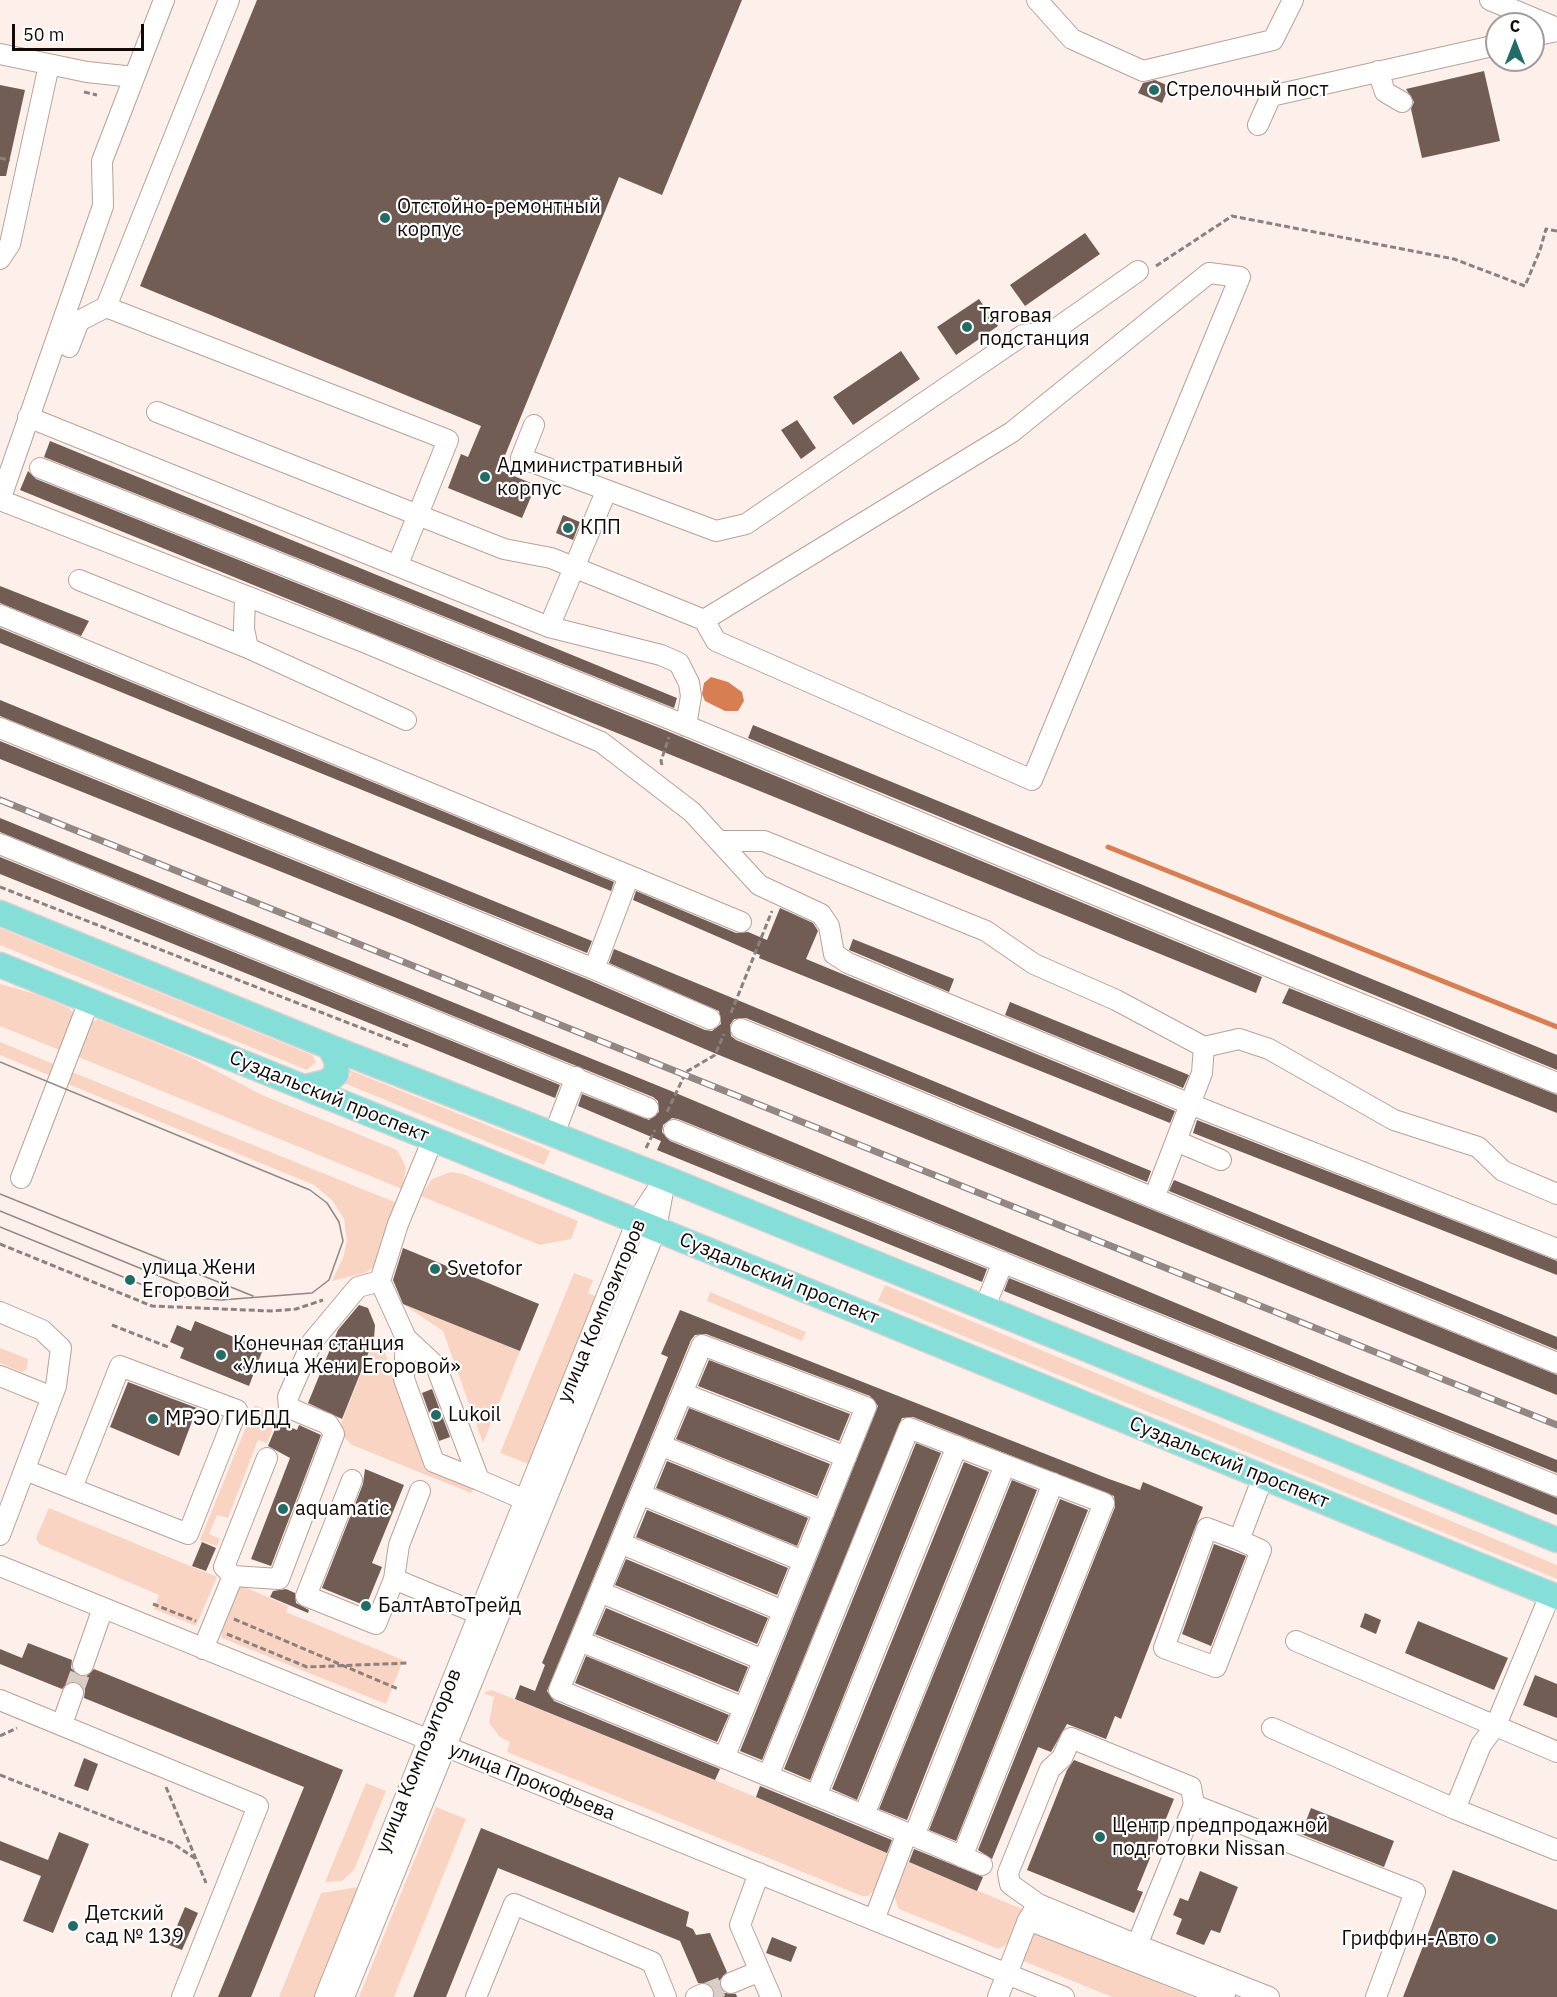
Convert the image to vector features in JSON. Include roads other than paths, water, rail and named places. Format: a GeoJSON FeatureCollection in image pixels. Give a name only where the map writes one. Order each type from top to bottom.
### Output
{"type":"FeatureCollection","features":[{"type":"Feature","properties":{"kind":"main road"},"geometry":{"type":"LineString","coordinates":[[0,914],[330,1047],[665,1178],[1557,1540]]}},
{"type":"Feature","properties":{"kind":"main road","name":"Суздальский проспект"},"geometry":{"type":"LineString","coordinates":[[0,965],[647,1225],[1553,1596]]}},
{"type":"Feature","properties":{"kind":"main road"},"geometry":{"type":"LineString","coordinates":[[306,1087],[327,1082],[336,1074],[337,1062],[330,1047]]}},
{"type":"Feature","properties":{"kind":"street"},"geometry":{"type":"LineString","coordinates":[[164,0],[102,160],[103,206],[0,500],[369,644],[601,742],[671,793],[722,842],[736,863],[759,885],[821,914],[829,926],[834,954],[848,963],[1190,1104],[1557,1249]]}},
{"type":"Feature","properties":{"kind":"street"},"geometry":{"type":"LineString","coordinates":[[69,347],[79,321],[106,307],[229,0]]}},
{"type":"Feature","properties":{"kind":"street"},"geometry":{"type":"LineString","coordinates":[[1037,0],[1072,39],[1143,71],[1273,40],[1293,0]]}},
{"type":"Feature","properties":{"kind":"street"},"geometry":{"type":"LineString","coordinates":[[1490,0],[1557,29]]}},
{"type":"Feature","properties":{"kind":"street"},"geometry":{"type":"LineString","coordinates":[[1258,125],[1271,96],[1485,48]]}},
{"type":"Feature","properties":{"kind":"street"},"geometry":{"type":"LineString","coordinates":[[0,54],[50,65],[134,77]]}},
{"type":"Feature","properties":{"kind":"street"},"geometry":{"type":"LineString","coordinates":[[0,259],[10,244],[50,65]]}},
{"type":"Feature","properties":{"kind":"street"},"geometry":{"type":"LineString","coordinates":[[1378,71],[1385,92],[1402,102]]}},
{"type":"Feature","properties":{"kind":"street"},"geometry":{"type":"LineString","coordinates":[[534,425],[521,458],[606,492],[716,531],[746,524],[1023,335],[1053,331],[1138,271]]}},
{"type":"Feature","properties":{"kind":"street"},"geometry":{"type":"LineString","coordinates":[[157,412],[504,549],[551,558],[704,620],[716,641],[1032,780],[1240,277],[1209,273],[1012,432],[704,620]]}},
{"type":"Feature","properties":{"kind":"street"},"geometry":{"type":"LineString","coordinates":[[106,307],[448,440],[398,564]]}},
{"type":"Feature","properties":{"kind":"street"},"geometry":{"type":"LineString","coordinates":[[28,417],[398,564],[549,627],[661,655],[679,663],[690,690],[681,724]]}},
{"type":"Feature","properties":{"kind":"street"},"geometry":{"type":"LineString","coordinates":[[40,468],[681,724],[1557,1083]]}},
{"type":"Feature","properties":{"kind":"street"},"geometry":{"type":"LineString","coordinates":[[549,627],[606,492]]}},
{"type":"Feature","properties":{"kind":"street"},"geometry":{"type":"LineString","coordinates":[[79,580],[248,648],[406,720]]}},
{"type":"Feature","properties":{"kind":"street"},"geometry":{"type":"LineString","coordinates":[[245,596],[244,629],[248,648]]}},
{"type":"Feature","properties":{"kind":"street"},"geometry":{"type":"LineString","coordinates":[[0,615],[741,922]]}},
{"type":"Feature","properties":{"kind":"street"},"geometry":{"type":"LineString","coordinates":[[0,728],[594,969],[710,1019]]}},
{"type":"Feature","properties":{"kind":"street"},"geometry":{"type":"LineString","coordinates":[[722,842],[764,841],[976,927],[1034,963],[1116,1000],[1204,1047],[1239,1039],[1269,1049],[1394,1120],[1478,1147],[1503,1171],[1557,1194]]}},
{"type":"Feature","properties":{"kind":"street"},"geometry":{"type":"LineString","coordinates":[[0,844],[648,1108]]}},
{"type":"Feature","properties":{"kind":"street"},"geometry":{"type":"LineString","coordinates":[[594,969],[629,876]]}},
{"type":"Feature","properties":{"kind":"street"},"geometry":{"type":"LineString","coordinates":[[21,1178],[89,1001]]}},
{"type":"Feature","properties":{"kind":"street"},"geometry":{"type":"LineString","coordinates":[[741,1029],[1557,1363]]}},
{"type":"Feature","properties":{"kind":"street"},"geometry":{"type":"LineString","coordinates":[[1154,1198],[1202,1073],[1204,1047]]}},
{"type":"Feature","properties":{"kind":"street"},"geometry":{"type":"LineString","coordinates":[[554,1134],[576,1077]]}},
{"type":"Feature","properties":{"kind":"street"},"geometry":{"type":"LineString","coordinates":[[674,1130],[1557,1486]]}},
{"type":"Feature","properties":{"kind":"street"},"geometry":{"type":"LineString","coordinates":[[433,1139],[398,1224],[380,1281],[406,1338],[436,1366],[479,1480]]}},
{"type":"Feature","properties":{"kind":"street"},"geometry":{"type":"LineString","coordinates":[[1176,1141],[1221,1160]]}},
{"type":"Feature","properties":{"kind":"street","name":"улица Композиторов"},"geometry":{"type":"LineString","coordinates":[[325,1997],[437,1743],[488,1617],[543,1507],[665,1178]]}},
{"type":"Feature","properties":{"kind":"street","name":"улица Композиторов"},"geometry":{"type":"LineString","coordinates":[[488,1617],[525,1499],[647,1225]]}},
{"type":"Feature","properties":{"kind":"street"},"geometry":{"type":"LineString","coordinates":[[984,1309],[1003,1262]]}},
{"type":"Feature","properties":{"kind":"street"},"geometry":{"type":"LineString","coordinates":[[267,1458],[224,1567],[233,1576],[279,1579],[334,1434],[328,1424],[289,1408],[288,1397],[312,1342],[358,1287],[380,1281]]}},
{"type":"Feature","properties":{"kind":"street"},"geometry":{"type":"LineString","coordinates":[[0,1312],[42,1330],[61,1348],[56,1386],[0,1535]]}},
{"type":"Feature","properties":{"kind":"street"},"geometry":{"type":"LineString","coordinates":[[406,1338],[404,1379],[434,1462],[543,1507]]}},
{"type":"Feature","properties":{"kind":"street"},"geometry":{"type":"LineString","coordinates":[[724,1758],[866,1407],[702,1345],[559,1690],[982,1865]]}},
{"type":"Feature","properties":{"kind":"street"},"geometry":{"type":"LineString","coordinates":[[25,1470],[188,1534],[237,1410],[120,1366],[72,1488]]}},
{"type":"Feature","properties":{"kind":"street"},"geometry":{"type":"LineString","coordinates":[[0,1376],[52,1397]]}},
{"type":"Feature","properties":{"kind":"street"},"geometry":{"type":"LineString","coordinates":[[682,1393],[846,1456]]}},
{"type":"Feature","properties":{"kind":"street"},"geometry":{"type":"LineString","coordinates":[[768,1776],[909,1428],[1104,1503],[962,1857]]}},
{"type":"Feature","properties":{"kind":"street"},"geometry":{"type":"LineString","coordinates":[[660,1445],[824,1512]]}},
{"type":"Feature","properties":{"kind":"street"},"geometry":{"type":"LineString","coordinates":[[816,1796],[957,1446]]}},
{"type":"Feature","properties":{"kind":"street"},"geometry":{"type":"LineString","coordinates":[[864,1815],[1005,1465]]}},
{"type":"Feature","properties":{"kind":"street"},"geometry":{"type":"LineString","coordinates":[[1239,1540],[1263,1477]]}},
{"type":"Feature","properties":{"kind":"street"},"geometry":{"type":"LineString","coordinates":[[352,1480],[306,1596],[376,1624],[394,1579],[399,1545],[420,1491]]}},
{"type":"Feature","properties":{"kind":"street"},"geometry":{"type":"LineString","coordinates":[[874,1920],[1053,1484]]}},
{"type":"Feature","properties":{"kind":"street"},"geometry":{"type":"LineString","coordinates":[[640,1494],[803,1561]]}},
{"type":"Feature","properties":{"kind":"street"},"geometry":{"type":"LineString","coordinates":[[1207,1528],[1239,1540],[1262,1550],[1216,1668],[1164,1648],[1207,1528]]}},
{"type":"Feature","properties":{"kind":"street"},"geometry":{"type":"LineString","coordinates":[[620,1543],[783,1611]]}},
{"type":"Feature","properties":{"kind":"street","name":"улица Прокофьева"},"geometry":{"type":"LineString","coordinates":[[0,1566],[1064,1997]]}},
{"type":"Feature","properties":{"kind":"street"},"geometry":{"type":"LineString","coordinates":[[203,1649],[233,1576]]}},
{"type":"Feature","properties":{"kind":"street"},"geometry":{"type":"LineString","coordinates":[[394,1579],[488,1617]]}},
{"type":"Feature","properties":{"kind":"street"},"geometry":{"type":"LineString","coordinates":[[600,1592],[763,1660]]}},
{"type":"Feature","properties":{"kind":"street"},"geometry":{"type":"LineString","coordinates":[[1455,1809],[1481,1746],[1496,1725],[1553,1596]]}},
{"type":"Feature","properties":{"kind":"street"},"geometry":{"type":"LineString","coordinates":[[83,1665],[103,1608]]}},
{"type":"Feature","properties":{"kind":"street"},"geometry":{"type":"LineString","coordinates":[[580,1641],[744,1708]]}},
{"type":"Feature","properties":{"kind":"street"},"geometry":{"type":"LineString","coordinates":[[1296,1641],[1557,1752]]}},
{"type":"Feature","properties":{"kind":"street"},"geometry":{"type":"LineString","coordinates":[[62,1724],[73,1694]]}},
{"type":"Feature","properties":{"kind":"street"},"geometry":{"type":"LineString","coordinates":[[0,1700],[258,1806],[182,1997]]}},
{"type":"Feature","properties":{"kind":"street"},"geometry":{"type":"LineString","coordinates":[[1272,1728],[1455,1809],[1557,1850]]}},
{"type":"Feature","properties":{"kind":"street"},"geometry":{"type":"LineString","coordinates":[[1137,1945],[1194,1804],[1191,1787],[1071,1738],[1062,1758],[1050,1769],[1008,1873],[1010,1884],[1033,1912],[1225,1997]]}},
{"type":"Feature","properties":{"kind":"street","name":"улица Композиторов"},"geometry":{"type":"LineString","coordinates":[[344,1997],[437,1743]]}},
{"type":"Feature","properties":{"kind":"street"},"geometry":{"type":"LineString","coordinates":[[1194,1804],[1416,1892],[1376,1997]]}},
{"type":"Feature","properties":{"kind":"street"},"geometry":{"type":"LineString","coordinates":[[759,1873],[740,1925],[771,1997]]}},
{"type":"Feature","properties":{"kind":"street"},"geometry":{"type":"LineString","coordinates":[[476,1997],[514,1904],[652,1962],[666,1997]]}},
{"type":"Feature","properties":{"kind":"street"},"geometry":{"type":"LineString","coordinates":[[1033,1912],[1137,1945],[1269,1997]]}},
{"type":"Feature","properties":{"kind":"street"},"geometry":{"type":"LineString","coordinates":[[998,1997],[1033,1912]]}},
{"type":"Feature","properties":{"kind":"street"},"geometry":{"type":"LineString","coordinates":[[731,1983],[760,1971]]}},
{"type":"Feature","properties":{"kind":"waterway"},"geometry":{"type":"LineString","coordinates":[[1108,847],[1557,1027]]}},
{"type":"Feature","properties":{"kind":"tunnel"},"geometry":{"type":"LineString","coordinates":[[73,1693],[83,1665]]}},
{"type":"Feature","properties":{"kind":"tunnel"},"geometry":{"type":"LineString","coordinates":[[703,1994],[731,1983]]}},
{"type":"Feature","properties":{"kind":"tram line"},"geometry":{"type":"LineString","coordinates":[[0,1062],[310,1190],[327,1203],[339,1222],[343,1241],[329,1280],[312,1293],[221,1300],[170,1296],[0,1227]]}},
{"type":"Feature","properties":{"kind":"tram line"},"geometry":{"type":"LineString","coordinates":[[0,1194],[253,1296]]}},
{"type":"Feature","properties":{"kind":"tram line"},"geometry":{"type":"LineString","coordinates":[[0,1211],[208,1296]]}},
{"type":"Feature","properties":{"kind":"railway"},"geometry":{"type":"LineString","coordinates":[[0,800],[1557,1425]]}},
{"type":"Feature","properties":{"kind":"place","name":"Стрелочный пост"},"geometry":{"type":"Point","coordinates":[1154,90]}},
{"type":"Feature","properties":{"kind":"place","name":"Отстойно-ремонтный корпус"},"geometry":{"type":"Point","coordinates":[385,218]}},
{"type":"Feature","properties":{"kind":"place","name":"Тяговая подстанция"},"geometry":{"type":"Point","coordinates":[967,327]}},
{"type":"Feature","properties":{"kind":"place","name":"Административный корпус"},"geometry":{"type":"Point","coordinates":[485,477]}},
{"type":"Feature","properties":{"kind":"place","name":"КПП"},"geometry":{"type":"Point","coordinates":[568,528]}},
{"type":"Feature","properties":{"kind":"place","name":"Svetofor"},"geometry":{"type":"Point","coordinates":[435,1269]}},
{"type":"Feature","properties":{"kind":"place","name":"улица Жени Егоровой"},"geometry":{"type":"Point","coordinates":[130,1280]}},
{"type":"Feature","properties":{"kind":"place","name":"Конечная станция «Улица Жени Егоровой»"},"geometry":{"type":"Point","coordinates":[221,1355]}},
{"type":"Feature","properties":{"kind":"place","name":"Lukoil"},"geometry":{"type":"Point","coordinates":[436,1415]}},
{"type":"Feature","properties":{"kind":"place","name":"МРЭО ГИБДД"},"geometry":{"type":"Point","coordinates":[153,1419]}},
{"type":"Feature","properties":{"kind":"place","name":"aquamatic"},"geometry":{"type":"Point","coordinates":[283,1509]}},
{"type":"Feature","properties":{"kind":"place","name":"БалтАвтоТрейд"},"geometry":{"type":"Point","coordinates":[366,1606]}},
{"type":"Feature","properties":{"kind":"place","name":"Центр предпродажной подготовки Nissan"},"geometry":{"type":"Point","coordinates":[1100,1837]}},
{"type":"Feature","properties":{"kind":"place","name":"Детский сад № 139"},"geometry":{"type":"Point","coordinates":[73,1926]}},
{"type":"Feature","properties":{"kind":"place","name":"Гриффин-Авто"},"geometry":{"type":"Point","coordinates":[1491,1939]}}]}
